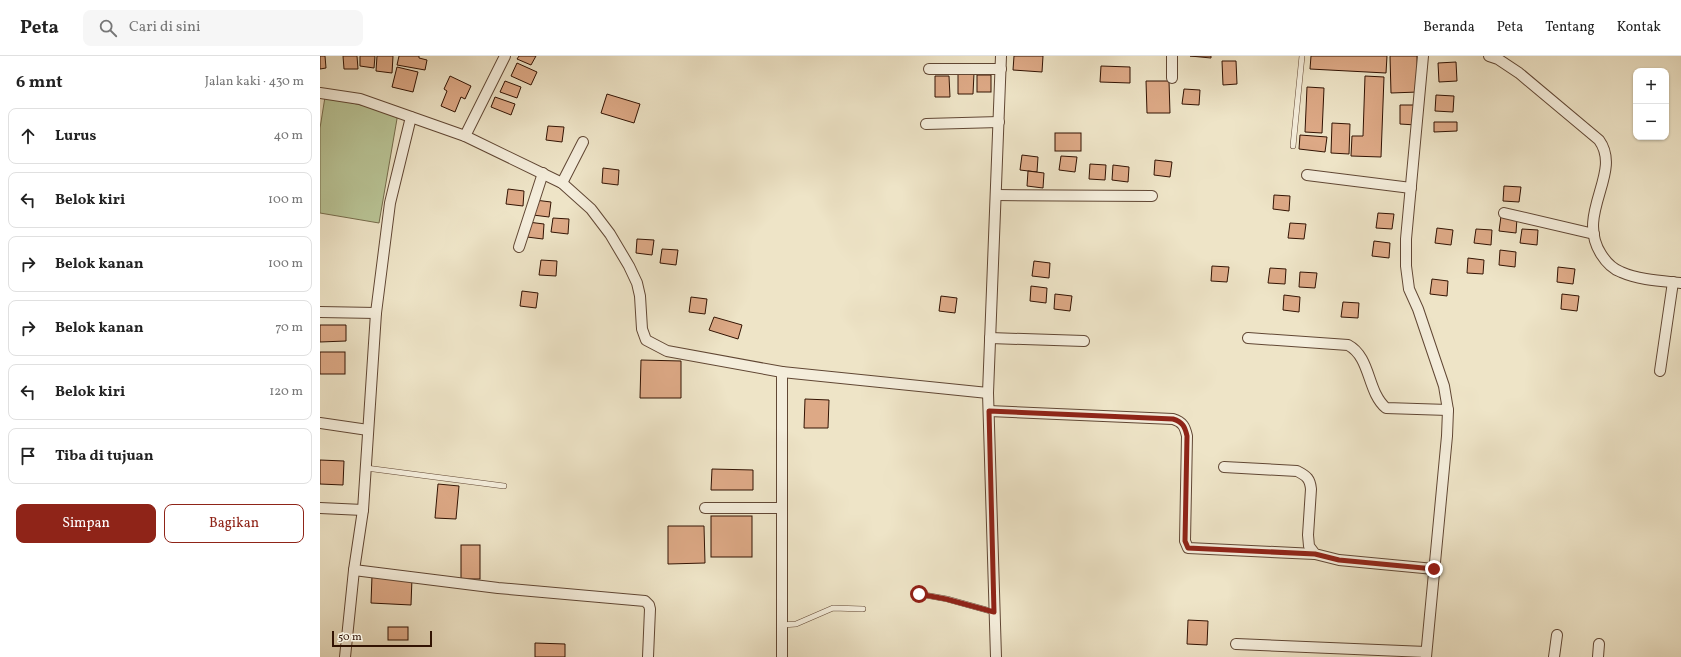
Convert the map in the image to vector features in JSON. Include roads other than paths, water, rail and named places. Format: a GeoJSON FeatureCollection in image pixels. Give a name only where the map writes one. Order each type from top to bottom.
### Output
{"type":"FeatureCollection","features":[{"type":"Feature","properties":{"kind":"street"},"geometry":{"type":"LineString","coordinates":[[465,136],[505,56]]}},
{"type":"Feature","properties":{"kind":"street"},"geometry":{"type":"LineString","coordinates":[[996,657],[988,393],[1001,56]]}},
{"type":"Feature","properties":{"kind":"street"},"geometry":{"type":"LineString","coordinates":[[1172,56],[1172,78]]}},
{"type":"Feature","properties":{"kind":"street"},"geometry":{"type":"LineString","coordinates":[[1236,644],[1426,654],[1447,436],[1448,410],[1444,386],[1418,309],[1409,289],[1407,274],[1406,239],[1423,56]]}},
{"type":"Feature","properties":{"kind":"street"},"geometry":{"type":"LineString","coordinates":[[1489,56],[1498,59],[1519,73],[1599,140],[1604,148],[1606,164],[1594,209],[1594,234],[1597,247],[1606,262],[1621,272],[1639,277],[1677,283],[1660,371]]}},
{"type":"Feature","properties":{"kind":"street"},"geometry":{"type":"LineString","coordinates":[[929,69],[1001,69]]}},
{"type":"Feature","properties":{"kind":"street"},"geometry":{"type":"LineString","coordinates":[[320,93],[360,99],[465,136],[562,183],[596,216],[610,234],[637,283],[640,296],[642,329],[646,340],[667,351],[782,372],[988,393]]}},
{"type":"Feature","properties":{"kind":"street"},"geometry":{"type":"LineString","coordinates":[[345,657],[354,570],[363,510],[376,313],[390,203],[411,117]]}},
{"type":"Feature","properties":{"kind":"street"},"geometry":{"type":"LineString","coordinates":[[926,124],[999,122]]}},
{"type":"Feature","properties":{"kind":"street"},"geometry":{"type":"LineString","coordinates":[[562,183],[583,142]]}},
{"type":"Feature","properties":{"kind":"street"},"geometry":{"type":"LineString","coordinates":[[519,247],[543,173]]}},
{"type":"Feature","properties":{"kind":"street"},"geometry":{"type":"LineString","coordinates":[[1307,175],[1411,188]]}},
{"type":"Feature","properties":{"kind":"street"},"geometry":{"type":"LineString","coordinates":[[996,195],[1152,196]]}},
{"type":"Feature","properties":{"kind":"street"},"geometry":{"type":"LineString","coordinates":[[1504,213],[1594,234]]}},
{"type":"Feature","properties":{"kind":"street"},"geometry":{"type":"LineString","coordinates":[[320,312],[376,313]]}},
{"type":"Feature","properties":{"kind":"street"},"geometry":{"type":"LineString","coordinates":[[990,338],[1084,341]]}},
{"type":"Feature","properties":{"kind":"street"},"geometry":{"type":"LineString","coordinates":[[1248,338],[1348,345],[1358,352],[1377,397],[1386,408],[1448,410]]}},
{"type":"Feature","properties":{"kind":"street"},"geometry":{"type":"LineString","coordinates":[[782,372],[782,657]]}},
{"type":"Feature","properties":{"kind":"street"},"geometry":{"type":"LineString","coordinates":[[989,411],[1173,419],[1180,421],[1186,428],[1187,436],[1185,541],[1188,548],[1315,554],[1339,560],[1434,569]]}},
{"type":"Feature","properties":{"kind":"street"},"geometry":{"type":"LineString","coordinates":[[320,423],[368,430]]}},
{"type":"Feature","properties":{"kind":"street"},"geometry":{"type":"LineString","coordinates":[[1224,467],[1290,470],[1297,471],[1305,475],[1310,480],[1311,489],[1309,546],[1315,554]]}},
{"type":"Feature","properties":{"kind":"street"},"geometry":{"type":"LineString","coordinates":[[320,508],[363,510]]}},
{"type":"Feature","properties":{"kind":"street"},"geometry":{"type":"LineString","coordinates":[[705,508],[782,508]]}},
{"type":"Feature","properties":{"kind":"street"},"geometry":{"type":"LineString","coordinates":[[354,570],[498,588],[644,602],[649,605],[650,609],[648,657]]}},
{"type":"Feature","properties":{"kind":"street"},"geometry":{"type":"LineString","coordinates":[[1554,657],[1557,635]]}},
{"type":"Feature","properties":{"kind":"street"},"geometry":{"type":"LineString","coordinates":[[1598,657],[1599,644]]}},
{"type":"Feature","properties":{"kind":"lane"},"geometry":{"type":"LineString","coordinates":[[1293,146],[1302,56]]}},
{"type":"Feature","properties":{"kind":"lane"},"geometry":{"type":"LineString","coordinates":[[366,468],[504,486]]}},
{"type":"Feature","properties":{"kind":"lane"},"geometry":{"type":"LineString","coordinates":[[919,594],[946,599],[994,612]]}},
{"type":"Feature","properties":{"kind":"lane"},"geometry":{"type":"LineString","coordinates":[[782,626],[796,624],[833,608],[863,608]]}}]}
